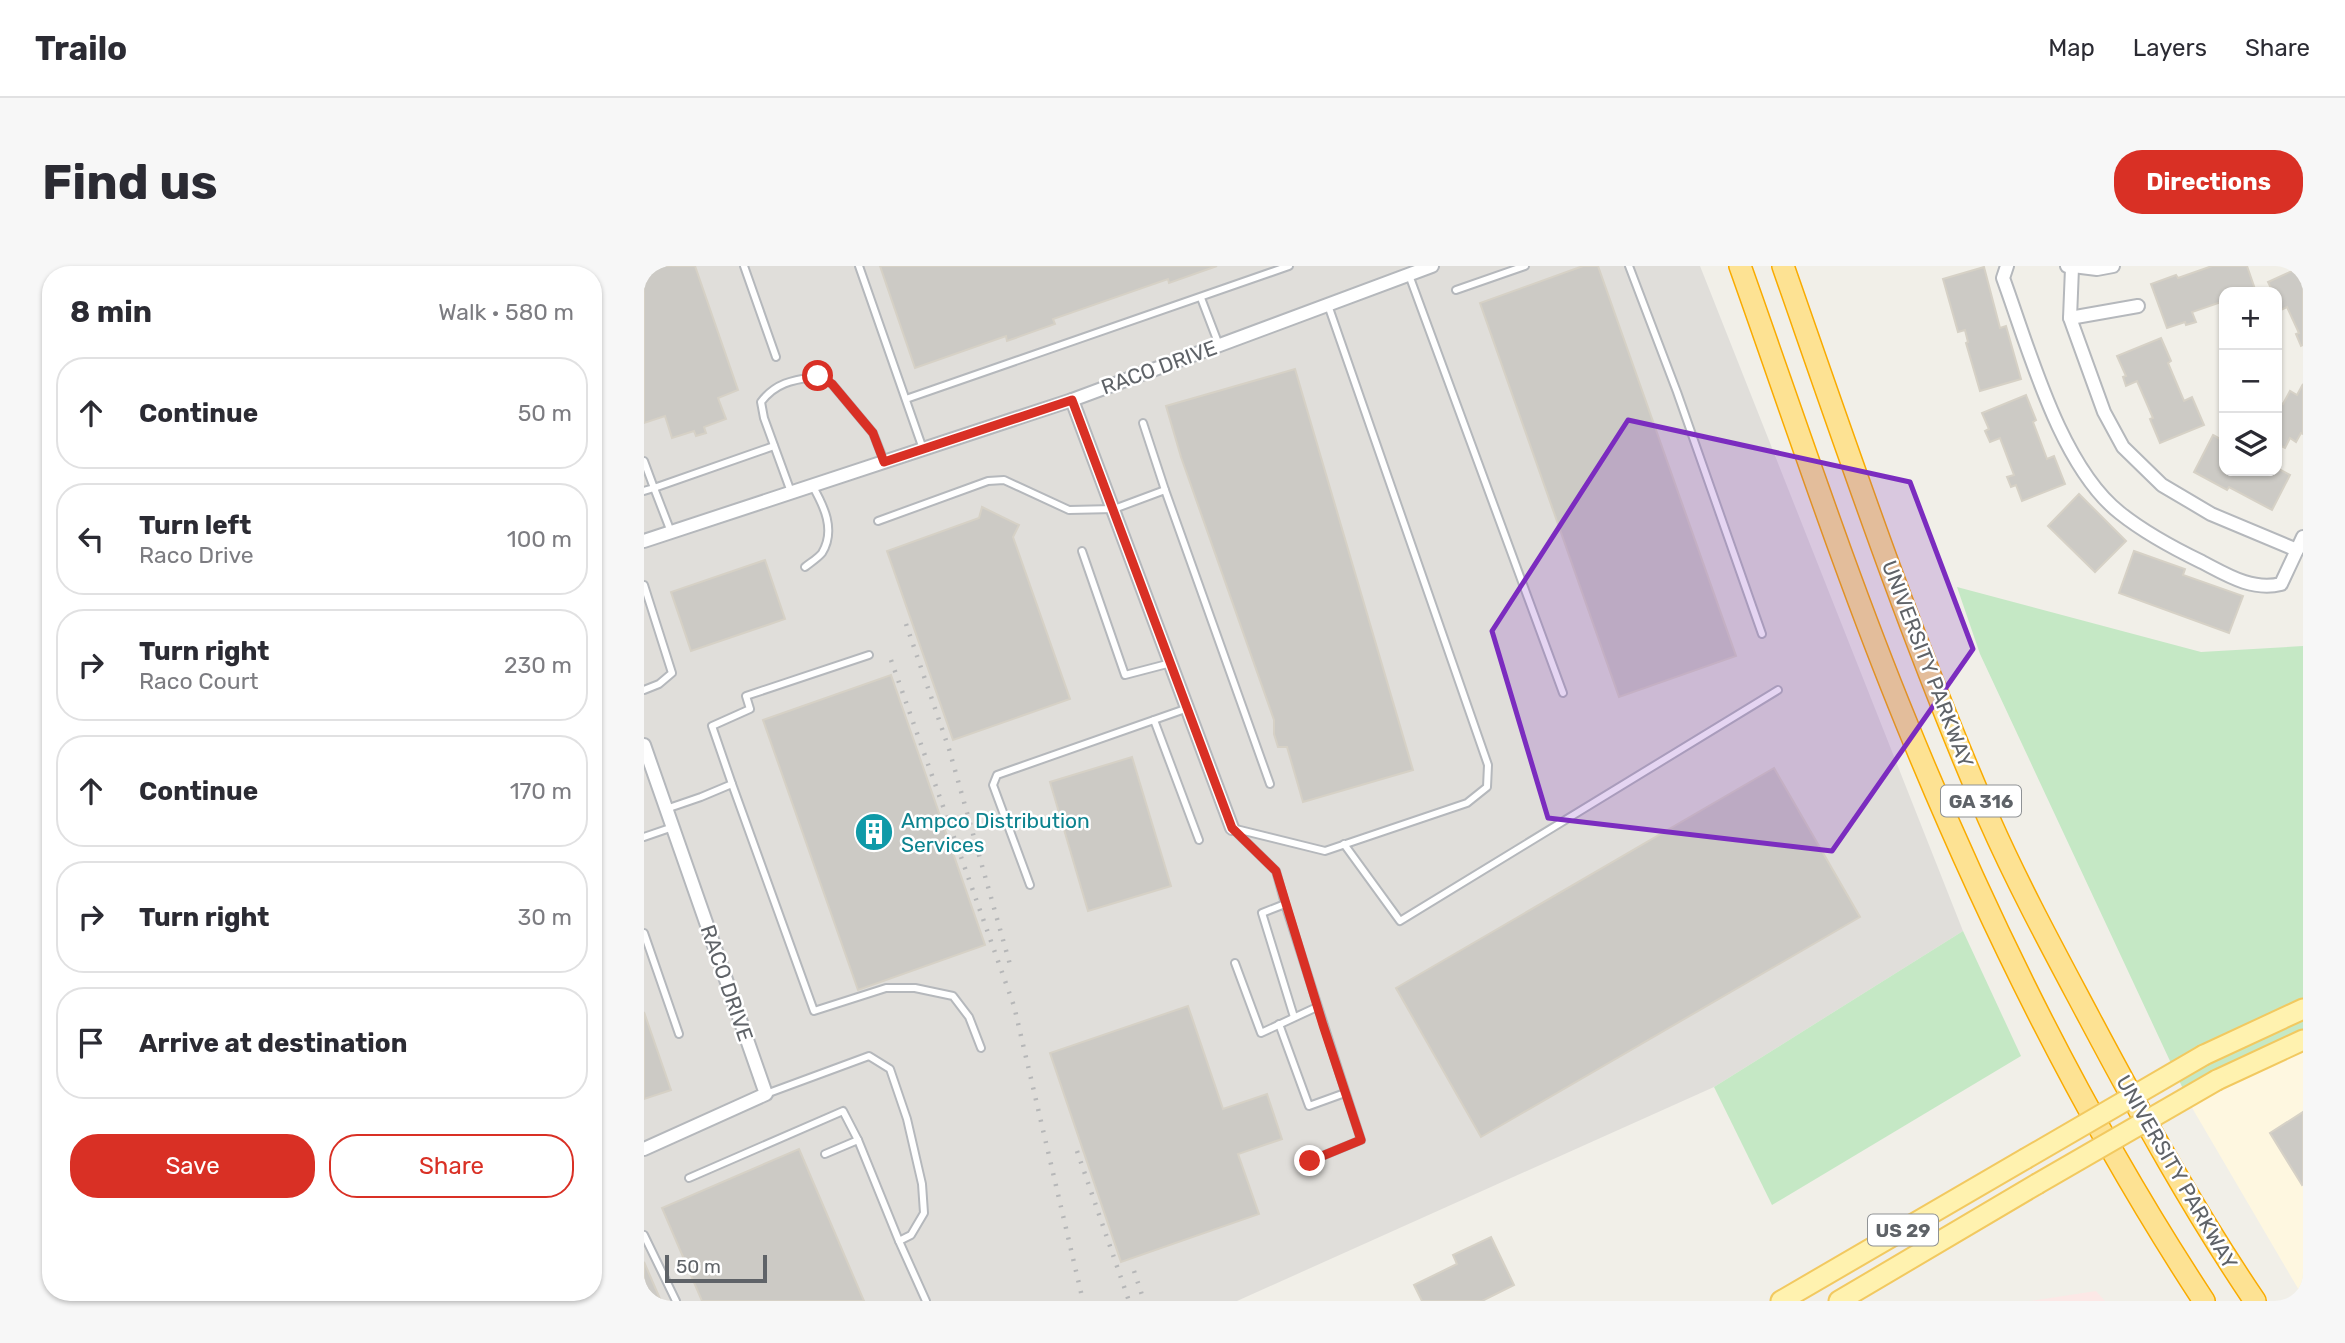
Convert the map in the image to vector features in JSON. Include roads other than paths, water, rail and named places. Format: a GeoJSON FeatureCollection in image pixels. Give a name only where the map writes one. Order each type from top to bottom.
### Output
{"type":"FeatureCollection","features":[{"type":"Feature","properties":{"kind":"highway"},"geometry":{"type":"LineString","coordinates":[[1728,266],[1764,332]]}},
{"type":"Feature","properties":{"kind":"highway","name":"UNIVERSITY PARKWAY"},"geometry":{"type":"LineString","coordinates":[[1740,266],[1906,721],[1993,920],[2069,1072],[2204,1301]]}},
{"type":"Feature","properties":{"kind":"highway","name":"UNIVERSITY PARKWAY"},"geometry":{"type":"LineString","coordinates":[[1783,266],[1905,609],[1991,823],[2054,951],[2120,1075],[2197,1209],[2255,1301]]}},
{"type":"Feature","properties":{"kind":"main road","name":"US 29"},"geometry":{"type":"LineString","coordinates":[[1781,1301],[2204,1055],[2303,1009]]}},
{"type":"Feature","properties":{"kind":"main road","name":"US 29"},"geometry":{"type":"LineString","coordinates":[[1839,1301],[2217,1080],[2303,1040]]}},
{"type":"Feature","properties":{"kind":"street","name":"RACO DRIVE"},"geometry":{"type":"LineString","coordinates":[[644,541],[1072,400],[1432,266]]}},
{"type":"Feature","properties":{"kind":"street"},"geometry":{"type":"LineString","coordinates":[[2007,266],[2003,278],[2056,422],[2086,477],[2118,512],[2158,541],[2241,582],[2267,587],[2281,584],[2303,537]]}},
{"type":"Feature","properties":{"kind":"street"},"geometry":{"type":"LineString","coordinates":[[2113,266],[2097,269],[2071,267],[2070,318],[2104,412],[2123,447],[2162,485],[2211,513],[2297,550]]}},
{"type":"Feature","properties":{"kind":"street"},"geometry":{"type":"LineString","coordinates":[[2070,318],[2138,306]]}},
{"type":"Feature","properties":{"kind":"street"},"geometry":{"type":"LineString","coordinates":[[1072,400],[1232,828]]}},
{"type":"Feature","properties":{"kind":"street","name":"RACO DRIVE"},"geometry":{"type":"LineString","coordinates":[[644,745],[766,1094]]}},
{"type":"Feature","properties":{"kind":"street"},"geometry":{"type":"LineString","coordinates":[[644,1149],[766,1094]]}},
{"type":"Feature","properties":{"kind":"lane"},"geometry":{"type":"LineString","coordinates":[[744,266],[776,357]]}},
{"type":"Feature","properties":{"kind":"lane"},"geometry":{"type":"LineString","coordinates":[[859,266],[923,449]]}},
{"type":"Feature","properties":{"kind":"lane"},"geometry":{"type":"LineString","coordinates":[[905,399],[1289,266]]}},
{"type":"Feature","properties":{"kind":"lane"},"geometry":{"type":"LineString","coordinates":[[1456,290],[1525,266]]}},
{"type":"Feature","properties":{"kind":"lane"},"geometry":{"type":"LineString","coordinates":[[1629,266],[1677,392],[1762,634]]}},
{"type":"Feature","properties":{"kind":"lane"},"geometry":{"type":"LineString","coordinates":[[1409,275],[1563,693]]}},
{"type":"Feature","properties":{"kind":"lane"},"geometry":{"type":"LineString","coordinates":[[1201,298],[1219,345]]}},
{"type":"Feature","properties":{"kind":"lane"},"geometry":{"type":"LineString","coordinates":[[1232,828],[1325,851],[1467,803],[1487,787],[1488,765],[1328,305]]}},
{"type":"Feature","properties":{"kind":"lane"},"geometry":{"type":"LineString","coordinates":[[791,492],[764,418],[761,402],[770,390],[793,380],[818,376],[832,384],[873,433],[884,462]]}},
{"type":"Feature","properties":{"kind":"lane"},"geometry":{"type":"LineString","coordinates":[[1143,423],[1270,784]]}},
{"type":"Feature","properties":{"kind":"lane"},"geometry":{"type":"LineString","coordinates":[[644,491],[774,446]]}},
{"type":"Feature","properties":{"kind":"lane"},"geometry":{"type":"LineString","coordinates":[[644,461],[671,532]]}},
{"type":"Feature","properties":{"kind":"lane"},"geometry":{"type":"LineString","coordinates":[[878,521],[988,481],[1004,480],[1069,510],[1114,509],[1165,490]]}},
{"type":"Feature","properties":{"kind":"lane"},"geometry":{"type":"LineString","coordinates":[[805,566],[821,554],[830,530],[820,499],[812,485]]}},
{"type":"Feature","properties":{"kind":"lane"},"geometry":{"type":"LineString","coordinates":[[1082,551],[1125,675],[1171,663]]}},
{"type":"Feature","properties":{"kind":"lane"},"geometry":{"type":"LineString","coordinates":[[644,585],[672,673],[659,684],[644,690]]}},
{"type":"Feature","properties":{"kind":"lane"},"geometry":{"type":"LineString","coordinates":[[869,655],[746,696],[750,709],[712,726],[814,1011],[886,988],[915,989],[953,996],[969,1017],[981,1048]]}},
{"type":"Feature","properties":{"kind":"lane"},"geometry":{"type":"LineString","coordinates":[[1344,844],[1400,920],[1778,690]]}},
{"type":"Feature","properties":{"kind":"lane"},"geometry":{"type":"LineString","coordinates":[[1030,885],[993,785],[997,775],[1188,708]]}},
{"type":"Feature","properties":{"kind":"lane"},"geometry":{"type":"LineString","coordinates":[[1154,720],[1199,840]]}},
{"type":"Feature","properties":{"kind":"lane"},"geometry":{"type":"LineString","coordinates":[[666,809],[732,784]]}},
{"type":"Feature","properties":{"kind":"lane"},"geometry":{"type":"LineString","coordinates":[[644,838],[673,828]]}},
{"type":"Feature","properties":{"kind":"lane"},"geometry":{"type":"LineString","coordinates":[[1232,828],[1276,871],[1361,1140],[1310,1161]]}},
{"type":"Feature","properties":{"kind":"lane"},"geometry":{"type":"LineString","coordinates":[[1285,904],[1262,913],[1294,1017]]}},
{"type":"Feature","properties":{"kind":"lane"},"geometry":{"type":"LineString","coordinates":[[644,933],[679,1034]]}},
{"type":"Feature","properties":{"kind":"lane"},"geometry":{"type":"LineString","coordinates":[[1236,964],[1261,1033],[1317,1007]]}},
{"type":"Feature","properties":{"kind":"lane"},"geometry":{"type":"LineString","coordinates":[[1279,1024],[1309,1106],[1345,1093]]}},
{"type":"Feature","properties":{"kind":"lane"},"geometry":{"type":"LineString","coordinates":[[766,1094],[869,1056],[890,1069],[907,1119],[922,1184],[924,1213],[911,1235],[899,1241]]}},
{"type":"Feature","properties":{"kind":"lane"},"geometry":{"type":"LineString","coordinates":[[689,1178],[843,1111],[858,1140],[926,1301]]}},
{"type":"Feature","properties":{"kind":"lane"},"geometry":{"type":"LineString","coordinates":[[825,1154],[858,1140]]}},
{"type":"Feature","properties":{"kind":"lane"},"geometry":{"type":"LineString","coordinates":[[644,1235],[676,1301]]}},
{"type":"Feature","properties":{"kind":"railway"},"geometry":{"type":"LineString","coordinates":[[906,624],[949,749],[1011,968]]}},
{"type":"Feature","properties":{"kind":"railway"},"geometry":{"type":"LineString","coordinates":[[891,660],[1014,1006],[1083,1301]]}},
{"type":"Feature","properties":{"kind":"railway"},"geometry":{"type":"LineString","coordinates":[[1077,1151],[1129,1301]]}},
{"type":"Feature","properties":{"kind":"railway"},"geometry":{"type":"LineString","coordinates":[[1134,1271],[1144,1301]]}},
{"type":"Feature","properties":{"kind":"place","name":"Ampco Distribution Services"},"geometry":{"type":"Point","coordinates":[874,832]}}]}
